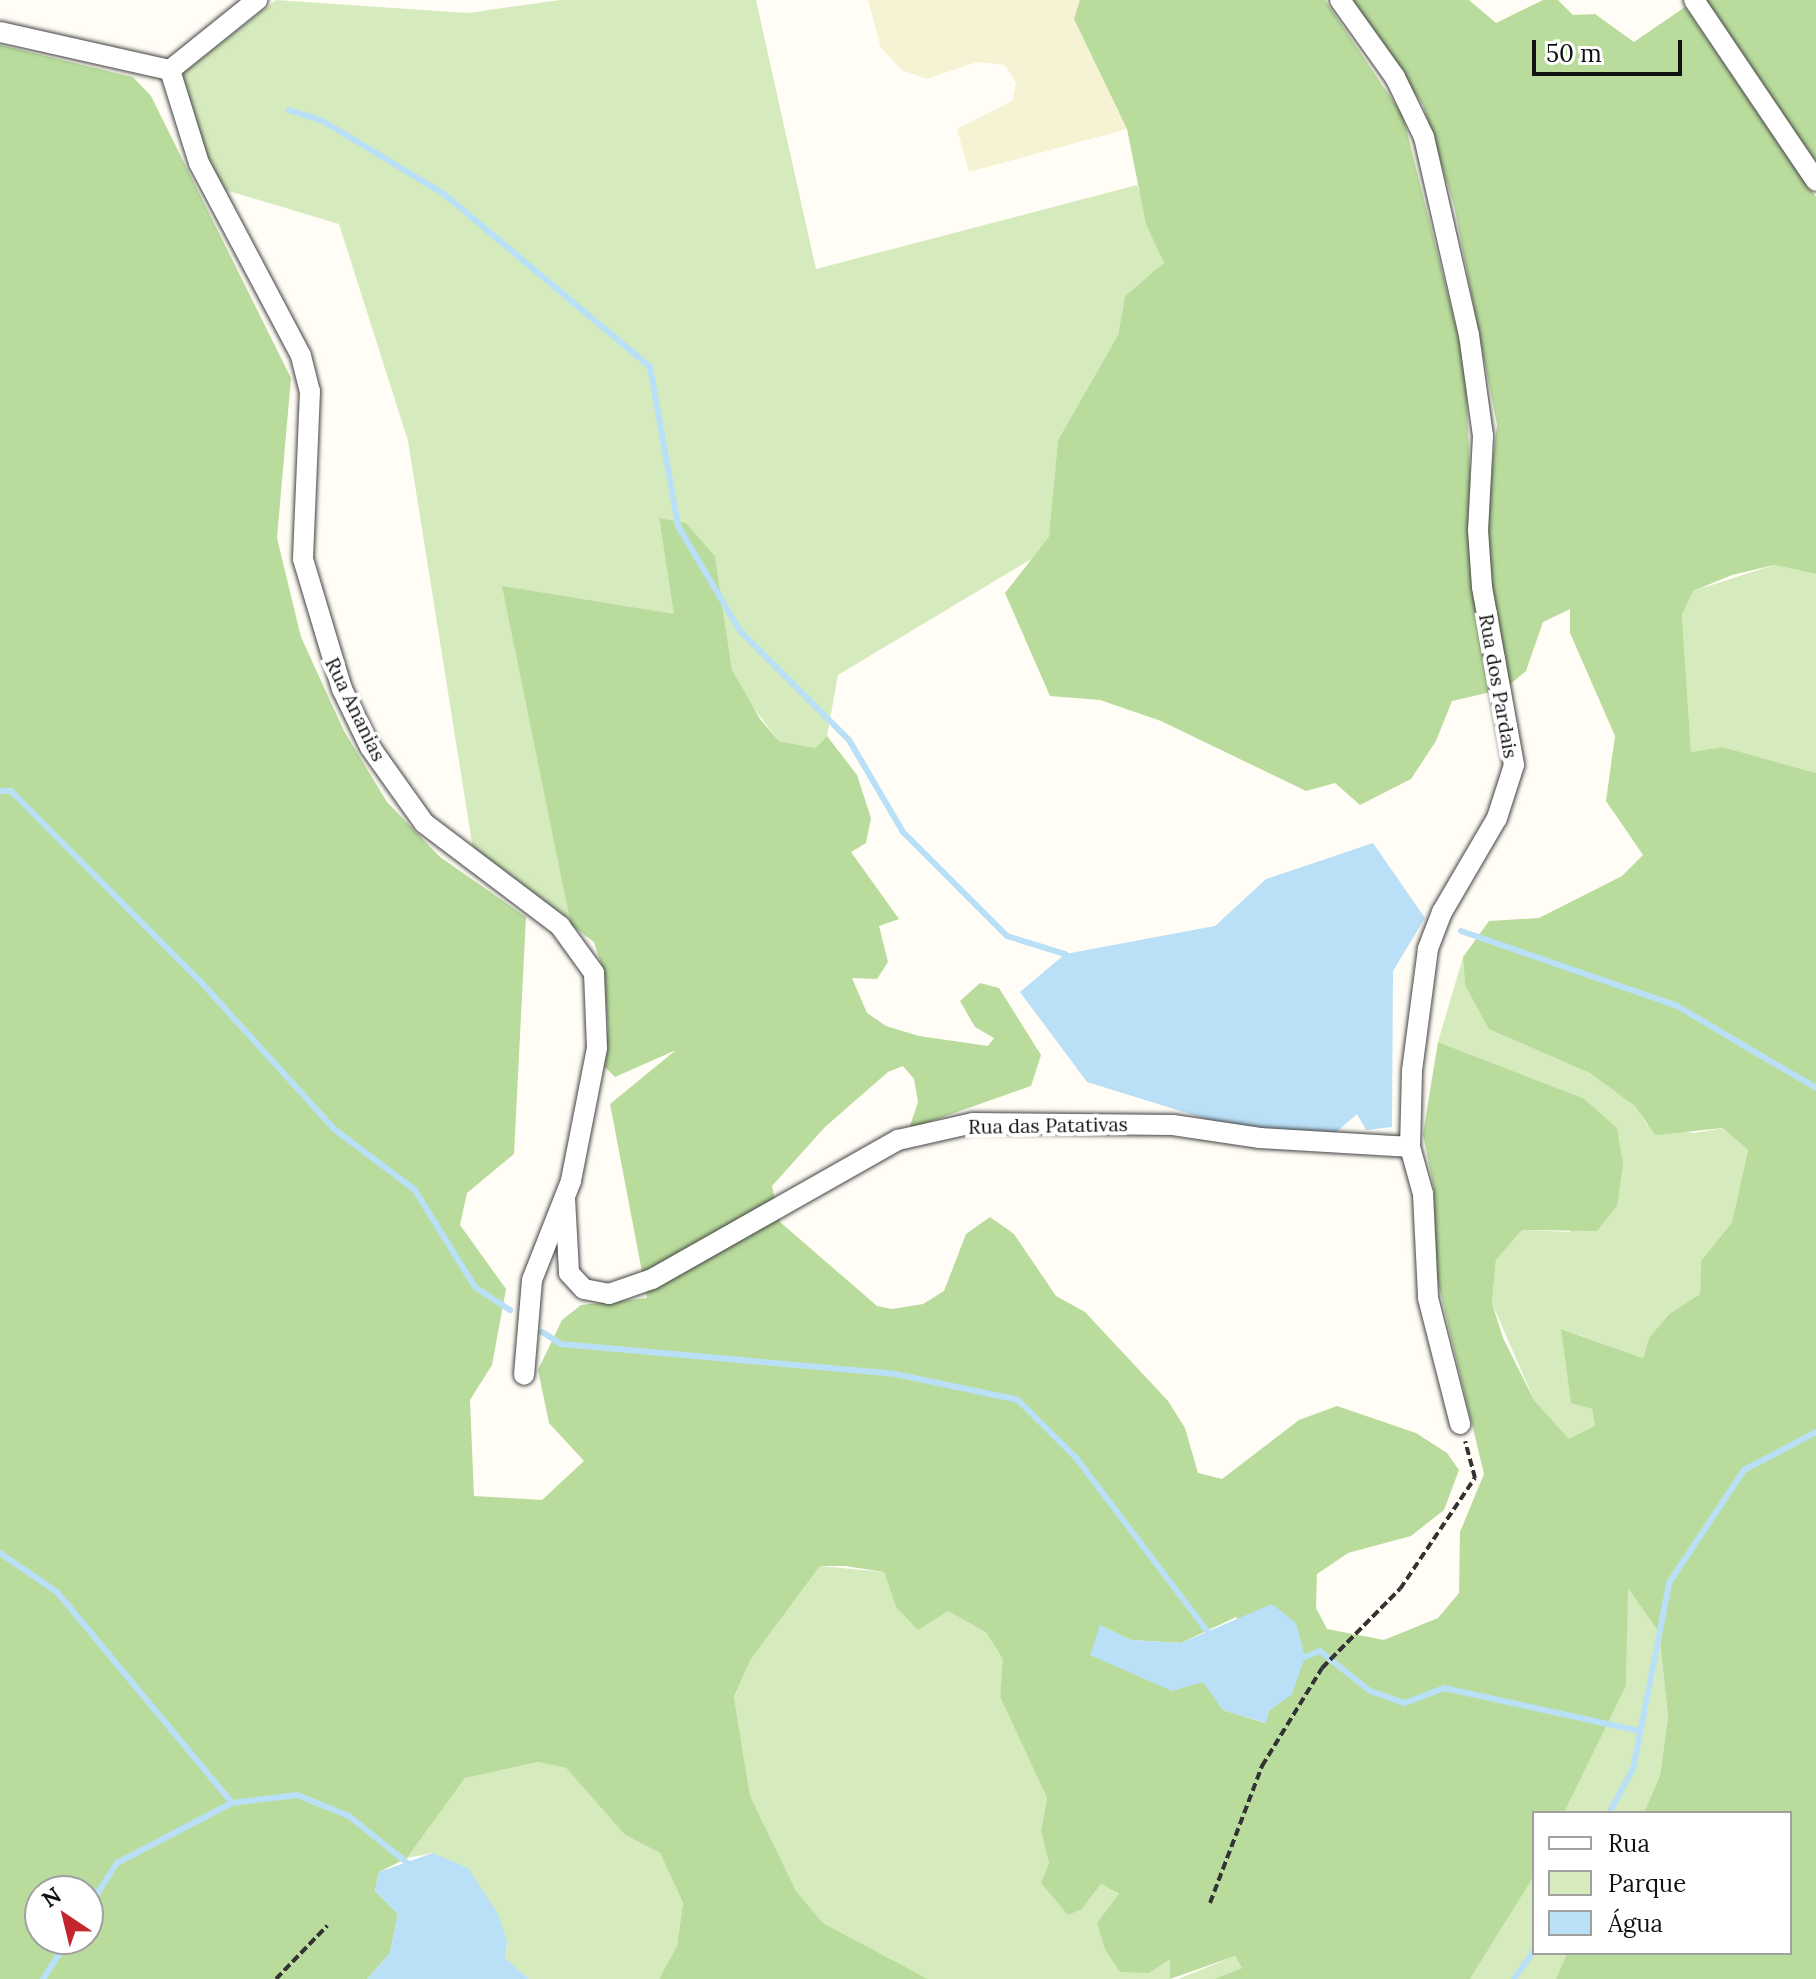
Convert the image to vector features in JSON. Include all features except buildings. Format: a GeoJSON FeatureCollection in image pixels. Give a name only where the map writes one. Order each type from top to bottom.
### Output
{"type":"FeatureCollection","features":[{"type":"Feature","properties":{"kind":"street"},"geometry":{"type":"LineString","coordinates":[[0,32],[170,70],[257,0]]}},
{"type":"Feature","properties":{"kind":"street","name":"Rua dos Pardais"},"geometry":{"type":"LineString","coordinates":[[1340,0],[1395,77],[1424,137],[1472,348],[1483,436],[1482,587],[1514,765],[1497,818],[1442,912],[1428,949],[1412,1071],[1410,1147],[1423,1194],[1428,1298],[1460,1424]]}},
{"type":"Feature","properties":{"kind":"street"},"geometry":{"type":"LineString","coordinates":[[1694,0],[1816,181]]}},
{"type":"Feature","properties":{"kind":"street","name":"Rua Ananias"},"geometry":{"type":"LineString","coordinates":[[170,70],[199,163],[301,356],[310,391],[303,559],[342,689],[370,747],[416,814],[560,926],[594,973],[597,1048],[565,1198],[548,1227],[532,1280],[524,1375]]}},
{"type":"Feature","properties":{"kind":"street","name":"Rua das Patativas"},"geometry":{"type":"LineString","coordinates":[[565,1198],[569,1273],[591,1292],[619,1294],[879,1150],[973,1123],[1173,1125],[1260,1138],[1410,1147]]}},
{"type":"Feature","properties":{"kind":"path"},"geometry":{"type":"LineString","coordinates":[[1210,1903],[1262,1766],[1322,1668],[1339,1646],[1400,1589],[1475,1478],[1460,1424]]}},
{"type":"Feature","properties":{"kind":"path"},"geometry":{"type":"LineString","coordinates":[[276,1979],[327,1926]]}},
{"type":"Feature","properties":{"kind":"shaded area"},"geometry":{"type":"Polygon","coordinates":[[[868,0],[1080,0],[1075,19],[1127,129],[969,172],[957,129],[1012,101],[1016,83],[1005,65],[977,62],[926,79],[902,70],[881,48],[868,0]]]}},
{"type":"Feature","properties":{"kind":"green space"},"geometry":{"type":"Polygon","coordinates":[[[276,0],[468,13],[560,0],[756,0],[816,269],[1137,185],[1164,264],[1125,296],[1118,335],[1058,440],[1050,537],[1033,558],[838,675],[827,736],[815,748],[779,741],[742,693],[732,670],[715,556],[686,523],[659,519],[675,615],[544,778],[570,920],[473,849],[408,441],[339,224],[222,189],[190,124],[181,87],[184,72],[276,0]]]}},
{"type":"Feature","properties":{"kind":"green space"},"geometry":{"type":"Polygon","coordinates":[[[1080,0],[1325,0],[1403,116],[1465,363],[1475,582],[1491,692],[1452,701],[1436,741],[1411,779],[1360,805],[1335,783],[1306,791],[1161,721],[1100,700],[1050,696],[1005,593],[1049,537],[1058,440],[1118,335],[1125,296],[1164,263],[1146,224],[1127,129],[1074,19],[1080,0]]]}},
{"type":"Feature","properties":{"kind":"green space"},"geometry":{"type":"Polygon","coordinates":[[[1350,0],[1469,0],[1496,23],[1543,0],[1558,0],[1573,15],[1595,14],[1634,42],[1685,7],[1816,197],[1816,574],[1774,565],[1732,575],[1693,591],[1682,615],[1691,752],[1723,747],[1816,773],[1816,1979],[1556,1979],[1566,1955],[1792,1955],[1792,1811],[1645,1811],[1660,1775],[1668,1717],[1659,1632],[1628,1588],[1626,1686],[1565,1811],[1532,1811],[1532,1879],[1470,1979],[1214,1979],[1242,1968],[1235,1956],[1170,1979],[1170,1959],[1149,1973],[1120,1972],[1105,1949],[1097,1923],[1119,1894],[1101,1884],[1082,1909],[1068,1915],[1041,1883],[1049,1864],[1041,1831],[1047,1798],[1000,1697],[1003,1659],[986,1632],[948,1611],[918,1630],[896,1607],[884,1572],[820,1566],[751,1659],[734,1697],[750,1796],[796,1891],[823,1923],[928,1979],[659,1979],[677,1946],[683,1903],[660,1853],[625,1835],[566,1768],[538,1762],[465,1778],[407,1858],[379,1872],[375,1891],[398,1914],[390,1953],[367,1979],[0,1979],[0,45],[133,77],[151,96],[291,378],[277,538],[301,637],[344,731],[387,802],[440,857],[526,917],[514,1154],[467,1193],[460,1225],[506,1289],[492,1365],[470,1400],[474,1496],[542,1500],[584,1461],[549,1423],[538,1370],[562,1320],[581,1305],[647,1298],[610,1104],[676,1050],[615,1077],[602,1064],[608,1029],[604,973],[594,942],[571,925],[502,586],[674,614],[659,518],[686,523],[715,556],[732,670],[760,719],[779,741],[815,748],[827,736],[857,775],[871,818],[866,843],[851,852],[899,919],[879,926],[888,962],[877,979],[852,978],[867,1013],[886,1026],[919,1036],[988,1046],[994,1038],[975,1027],[960,1001],[980,983],[999,988],[1041,1055],[1031,1086],[909,1129],[918,1102],[914,1079],[903,1066],[888,1072],[825,1127],[772,1186],[780,1222],[877,1306],[892,1309],[923,1304],[944,1291],[966,1234],[990,1217],[1014,1234],[1056,1296],[1085,1312],[1168,1401],[1185,1428],[1198,1473],[1222,1479],[1299,1420],[1337,1406],[1416,1433],[1447,1453],[1459,1470],[1444,1510],[1411,1536],[1348,1553],[1317,1574],[1316,1608],[1327,1629],[1384,1640],[1438,1618],[1459,1593],[1460,1532],[1484,1474],[1436,1274],[1434,1189],[1423,1134],[1438,1042],[1583,1098],[1617,1128],[1623,1164],[1617,1206],[1597,1231],[1522,1230],[1496,1260],[1492,1303],[1503,1338],[1534,1400],[1569,1439],[1595,1426],[1592,1409],[1571,1403],[1561,1329],[1643,1358],[1649,1338],[1669,1314],[1700,1294],[1701,1261],[1732,1222],[1748,1150],[1723,1128],[1655,1135],[1635,1106],[1590,1073],[1489,1029],[1465,985],[1463,957],[1489,921],[1539,918],[1622,876],[1643,855],[1606,801],[1615,736],[1570,633],[1570,609],[1543,622],[1526,671],[1509,685],[1503,672],[1484,537],[1497,425],[1454,205],[1423,105],[1350,0]],[[1236,1617],[1181,1643],[1131,1640],[1100,1625],[1203,1681],[1223,1710],[1265,1723],[1268,1711],[1292,1694],[1236,1617]]]}},
{"type":"Feature","properties":{"kind":"green space"},"geometry":{"type":"Polygon","coordinates":[[[1704,0],[1816,0],[1816,162],[1704,0]]]}},
{"type":"Feature","properties":{"kind":"green space"},"geometry":{"type":"Polygon","coordinates":[[[1774,565],[1816,574],[1816,773],[1723,747],[1691,752],[1682,615],[1693,591],[1774,565]]]}},
{"type":"Feature","properties":{"kind":"green space"},"geometry":{"type":"Polygon","coordinates":[[[1463,957],[1465,985],[1484,1015],[1590,1073],[1635,1105],[1647,1125],[1694,1133],[1724,1128],[1748,1150],[1732,1222],[1701,1261],[1700,1294],[1669,1314],[1649,1338],[1643,1358],[1562,1329],[1571,1402],[1592,1409],[1595,1427],[1569,1439],[1534,1400],[1492,1303],[1496,1260],[1522,1230],[1570,1232],[1583,1098],[1438,1042],[1463,957]]]}},
{"type":"Feature","properties":{"kind":"green space"},"geometry":{"type":"Polygon","coordinates":[[[820,1566],[884,1572],[896,1607],[948,1611],[986,1631],[1004,1659],[1000,1697],[1047,1798],[1041,1831],[1049,1864],[1082,1909],[1101,1884],[1120,1895],[1097,1923],[1170,1958],[1170,1979],[928,1979],[823,1923],[796,1891],[750,1797],[734,1698],[751,1659],[820,1566]]]}},
{"type":"Feature","properties":{"kind":"green space"},"geometry":{"type":"Polygon","coordinates":[[[1627,1587],[1644,1602],[1659,1632],[1668,1717],[1660,1775],[1645,1811],[1565,1811],[1626,1686],[1627,1587]]]}},
{"type":"Feature","properties":{"kind":"green space"},"geometry":{"type":"Polygon","coordinates":[[[538,1762],[566,1768],[625,1835],[660,1853],[683,1903],[677,1946],[659,1979],[529,1979],[505,1958],[507,1941],[433,1853],[407,1858],[465,1778],[538,1762]]]}},
{"type":"Feature","properties":{"kind":"green space"},"geometry":{"type":"Polygon","coordinates":[[[1532,1879],[1532,1955],[1566,1955],[1556,1979],[1470,1979],[1532,1879]]]}},
{"type":"Feature","properties":{"kind":"green space"},"geometry":{"type":"Polygon","coordinates":[[[1235,1956],[1242,1968],[1214,1979],[1178,1979],[1235,1956]]]}},
{"type":"Feature","properties":{"kind":"water"},"geometry":{"type":"Polygon","coordinates":[[[1373,843],[1425,918],[1393,971],[1392,1127],[1366,1130],[1357,1114],[1333,1135],[1258,1135],[1087,1082],[1020,992],[1065,954],[1215,926],[1266,879],[1373,843]]]}},
{"type":"Feature","properties":{"kind":"water"},"geometry":{"type":"Polygon","coordinates":[[[1272,1604],[1296,1623],[1305,1657],[1292,1694],[1269,1711],[1266,1723],[1223,1710],[1203,1682],[1172,1691],[1090,1655],[1100,1625],[1131,1640],[1181,1643],[1272,1604]]]}},
{"type":"Feature","properties":{"kind":"water"},"geometry":{"type":"Polygon","coordinates":[[[433,1853],[468,1868],[498,1914],[507,1941],[505,1958],[529,1979],[367,1979],[390,1953],[398,1914],[375,1891],[379,1872],[433,1853]]]}},
{"type":"Feature","properties":{"kind":"waterway"},"geometry":{"type":"LineString","coordinates":[[289,110],[323,121],[444,194],[650,367],[678,526],[740,631],[849,740],[903,832],[1007,936],[1065,954]]}},
{"type":"Feature","properties":{"kind":"waterway"},"geometry":{"type":"LineString","coordinates":[[0,791],[11,791],[200,981],[334,1129],[414,1189],[475,1287],[510,1310]]}},
{"type":"Feature","properties":{"kind":"waterway"},"geometry":{"type":"LineString","coordinates":[[1461,931],[1677,1006],[1816,1088]]}},
{"type":"Feature","properties":{"kind":"waterway"},"geometry":{"type":"LineString","coordinates":[[542,1332],[561,1344],[895,1374],[1018,1400],[1077,1459],[1207,1631]]}},
{"type":"Feature","properties":{"kind":"waterway"},"geometry":{"type":"LineString","coordinates":[[1610,1811],[1633,1769],[1669,1583],[1744,1470],[1816,1432]]}},
{"type":"Feature","properties":{"kind":"waterway"},"geometry":{"type":"LineString","coordinates":[[0,1553],[57,1592],[232,1803]]}},
{"type":"Feature","properties":{"kind":"waterway"},"geometry":{"type":"LineString","coordinates":[[1305,1657],[1320,1651],[1370,1691],[1405,1703],[1444,1688],[1640,1731]]}},
{"type":"Feature","properties":{"kind":"waterway"},"geometry":{"type":"LineString","coordinates":[[104,1883],[117,1863],[232,1803],[297,1795],[349,1816],[410,1865]]}},
{"type":"Feature","properties":{"kind":"waterway"},"geometry":{"type":"LineString","coordinates":[[1514,1979],[1532,1953]]}},
{"type":"Feature","properties":{"kind":"waterway"},"geometry":{"type":"LineString","coordinates":[[43,1979],[59,1955]]}}]}
